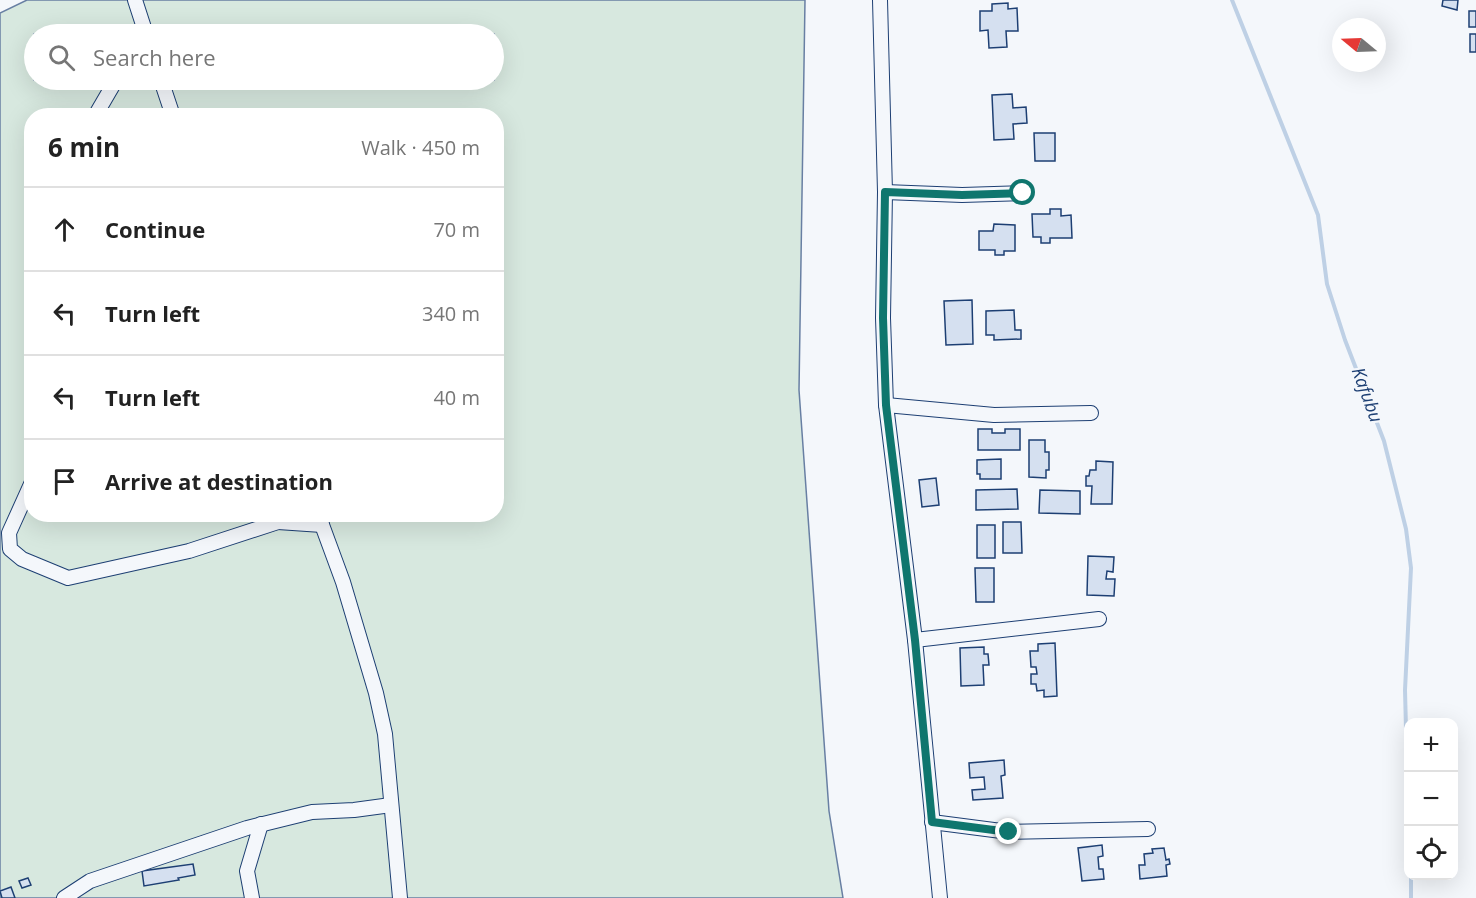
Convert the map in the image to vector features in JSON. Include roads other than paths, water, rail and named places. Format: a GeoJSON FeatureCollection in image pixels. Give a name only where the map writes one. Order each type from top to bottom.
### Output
{"type":"FeatureCollection","features":[{"type":"Feature","properties":{"kind":"street"},"geometry":{"type":"LineString","coordinates":[[135,0],[143,24]]}},
{"type":"Feature","properties":{"kind":"street"},"geometry":{"type":"LineString","coordinates":[[880,0],[885,192],[883,318],[886,405],[915,640],[940,898]]}},
{"type":"Feature","properties":{"kind":"street"},"geometry":{"type":"LineString","coordinates":[[100,108],[110,90]]}},
{"type":"Feature","properties":{"kind":"street"},"geometry":{"type":"LineString","coordinates":[[164,90],[170,108]]}},
{"type":"Feature","properties":{"kind":"street"},"geometry":{"type":"LineString","coordinates":[[885,192],[962,195],[1023,193]]}},
{"type":"Feature","properties":{"kind":"street"},"geometry":{"type":"LineString","coordinates":[[886,405],[985,415],[1091,413]]}},
{"type":"Feature","properties":{"kind":"street"},"geometry":{"type":"LineString","coordinates":[[24,500],[9,533],[10,549],[22,559],[68,578],[189,551],[271,522]]}},
{"type":"Feature","properties":{"kind":"street"},"geometry":{"type":"LineString","coordinates":[[321,522],[343,582],[376,693],[385,734],[400,898]]}},
{"type":"Feature","properties":{"kind":"street"},"geometry":{"type":"LineString","coordinates":[[915,640],[1099,620]]}},
{"type":"Feature","properties":{"kind":"street"},"geometry":{"type":"LineString","coordinates":[[64,898],[90,881],[192,845],[261,824],[312,812],[391,805]]}},
{"type":"Feature","properties":{"kind":"street"},"geometry":{"type":"LineString","coordinates":[[932,822],[1009,832],[1148,829]]}},
{"type":"Feature","properties":{"kind":"street"},"geometry":{"type":"LineString","coordinates":[[252,898],[247,871],[261,824]]}},
{"type":"Feature","properties":{"kind":"waterway","name":"Kafubu"},"geometry":{"type":"LineString","coordinates":[[1232,0],[1318,215],[1327,284],[1345,340],[1384,441],[1406,529],[1411,568],[1405,690],[1407,772]]}},
{"type":"Feature","properties":{"kind":"waterway","name":"Kafubu"},"geometry":{"type":"LineString","coordinates":[[1411,880],[1411,898]]}}]}
